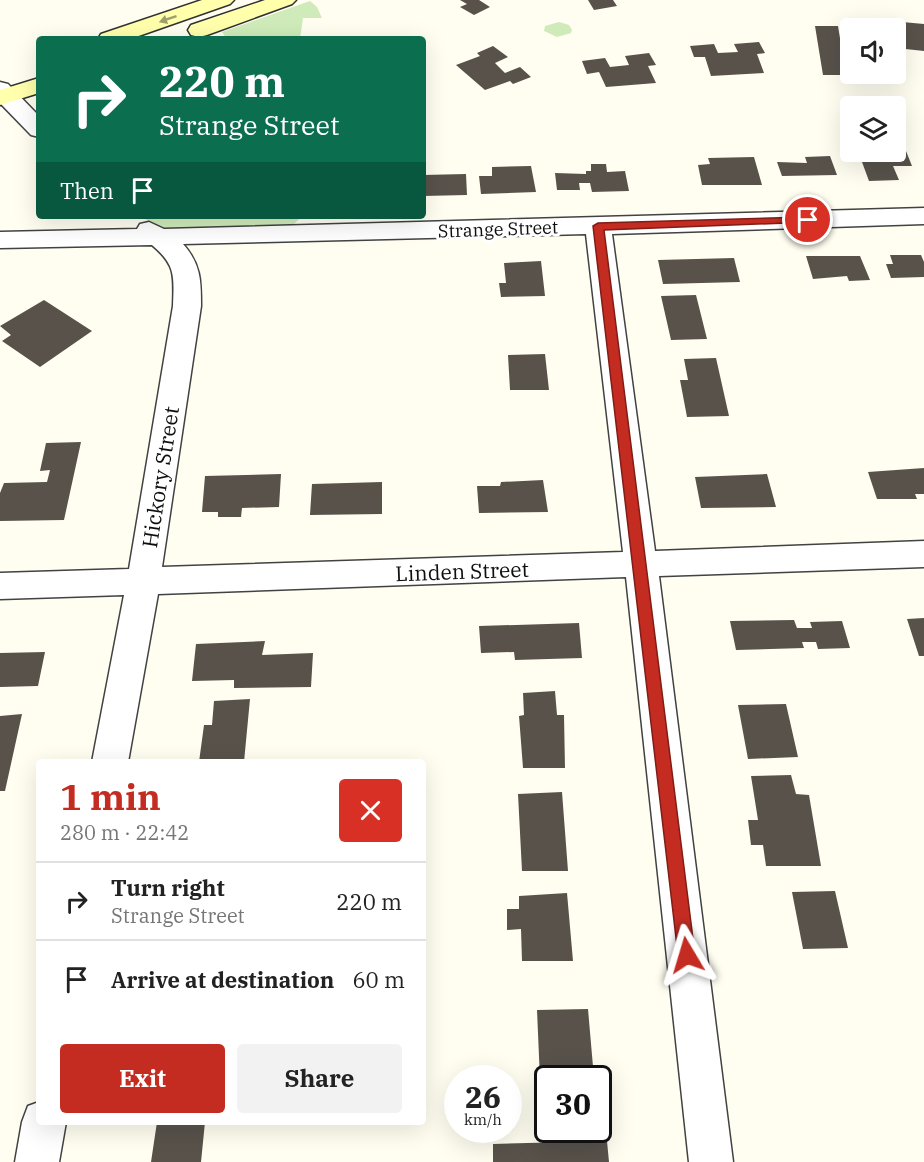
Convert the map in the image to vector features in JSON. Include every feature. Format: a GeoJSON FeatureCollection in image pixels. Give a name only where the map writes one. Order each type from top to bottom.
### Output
{"type":"FeatureCollection","features":[{"type":"Feature","properties":{"kind":"main road"},"geometry":{"type":"LineString","coordinates":[[118,36],[223,0]]}},
{"type":"Feature","properties":{"kind":"main road"},"geometry":{"type":"LineString","coordinates":[[181,36],[285,0]]}},
{"type":"Feature","properties":{"kind":"main road"},"geometry":{"type":"LineString","coordinates":[[2,90],[36,65]]}},
{"type":"Feature","properties":{"kind":"main road"},"geometry":{"type":"LineString","coordinates":[[2,90],[36,85]]}},
{"type":"Feature","properties":{"kind":"street"},"geometry":{"type":"LineString","coordinates":[[2,90],[36,127]]}},
{"type":"Feature","properties":{"kind":"street","name":"Strange Street"},"geometry":{"type":"LineString","coordinates":[[0,240],[161,238],[924,216]]}},
{"type":"Feature","properties":{"kind":"street","name":"Hickory Street"},"geometry":{"type":"LineString","coordinates":[[111,759],[143,582],[187,306],[187,272],[176,254],[161,238],[132,219]]}},
{"type":"Feature","properties":{"kind":"street"},"geometry":{"type":"LineString","coordinates":[[598,226],[641,565],[711,1162]]}},
{"type":"Feature","properties":{"kind":"street","name":"Linden Street"},"geometry":{"type":"LineString","coordinates":[[0,586],[924,554]]}},
{"type":"Feature","properties":{"kind":"street"},"geometry":{"type":"LineString","coordinates":[[37,1162],[43,1125]]}},
{"type":"Feature","properties":{"kind":"green space"},"geometry":{"type":"Polygon","coordinates":[[[310,1],[317,7],[322,18],[303,18],[300,36],[225,36],[222,32],[310,1]]]}},
{"type":"Feature","properties":{"kind":"green space"},"geometry":{"type":"Polygon","coordinates":[[[559,22],[569,25],[571,33],[557,37],[544,31],[545,26],[559,22]]]}},
{"type":"Feature","properties":{"kind":"green space"},"geometry":{"type":"Polygon","coordinates":[[[145,219],[299,219],[292,226],[175,231],[157,226],[145,219]]]}},
{"type":"Feature","properties":{"kind":"building"},"geometry":{"type":"Polygon","coordinates":[[[460,0],[479,0],[490,7],[474,15],[460,7],[467,4],[460,0]]]}},
{"type":"Feature","properties":{"kind":"building"},"geometry":{"type":"Polygon","coordinates":[[[588,0],[613,0],[617,6],[594,10],[588,0]]]}},
{"type":"Feature","properties":{"kind":"building"},"geometry":{"type":"Polygon","coordinates":[[[906,22],[924,24],[924,51],[906,49],[906,22]]]}},
{"type":"Feature","properties":{"kind":"building"},"geometry":{"type":"Polygon","coordinates":[[[815,26],[838,26],[840,75],[823,75],[815,26]]]}},
{"type":"Feature","properties":{"kind":"building"},"geometry":{"type":"Polygon","coordinates":[[[759,42],[765,53],[757,54],[764,73],[711,76],[705,57],[694,57],[690,46],[714,44],[718,53],[738,52],[734,44],[759,42]]]}},
{"type":"Feature","properties":{"kind":"building"},"geometry":{"type":"Polygon","coordinates":[[[493,46],[508,57],[495,63],[505,73],[520,67],[531,77],[513,84],[510,81],[485,90],[456,65],[480,56],[477,53],[493,46]]]}},
{"type":"Feature","properties":{"kind":"building"},"geometry":{"type":"Polygon","coordinates":[[[649,53],[656,65],[648,66],[656,83],[606,87],[599,72],[587,74],[582,61],[605,58],[610,67],[629,65],[625,56],[649,53]]]}},
{"type":"Feature","properties":{"kind":"building"},"geometry":{"type":"Polygon","coordinates":[[[906,151],[912,166],[893,166],[899,180],[869,181],[862,162],[906,162],[906,151]]]}},
{"type":"Feature","properties":{"kind":"building"},"geometry":{"type":"Polygon","coordinates":[[[830,156],[837,175],[782,176],[777,162],[807,163],[805,157],[830,156]]]}},
{"type":"Feature","properties":{"kind":"building"},"geometry":{"type":"Polygon","coordinates":[[[754,157],[762,185],[702,185],[698,165],[710,164],[708,158],[754,157]]]}},
{"type":"Feature","properties":{"kind":"building"},"geometry":{"type":"Polygon","coordinates":[[[591,164],[606,164],[607,172],[625,171],[629,191],[592,192],[590,183],[579,183],[580,190],[557,190],[555,173],[586,174],[586,171],[591,171],[591,164]]]}},
{"type":"Feature","properties":{"kind":"building"},"geometry":{"type":"Polygon","coordinates":[[[531,166],[536,192],[481,194],[479,176],[492,176],[492,167],[531,166]]]}},
{"type":"Feature","properties":{"kind":"building"},"geometry":{"type":"Polygon","coordinates":[[[466,174],[467,195],[426,196],[426,175],[466,174]]]}},
{"type":"Feature","properties":{"kind":"building"},"geometry":{"type":"Polygon","coordinates":[[[890,255],[921,255],[924,262],[924,277],[891,278],[886,264],[893,264],[890,255]]]}},
{"type":"Feature","properties":{"kind":"building"},"geometry":{"type":"Polygon","coordinates":[[[806,256],[860,256],[870,280],[849,281],[847,276],[813,279],[806,256]]]}},
{"type":"Feature","properties":{"kind":"building"},"geometry":{"type":"Polygon","coordinates":[[[734,258],[740,282],[663,284],[658,260],[734,258]]]}},
{"type":"Feature","properties":{"kind":"building"},"geometry":{"type":"Polygon","coordinates":[[[541,261],[545,296],[501,297],[499,283],[506,283],[504,263],[541,261]]]}},
{"type":"Feature","properties":{"kind":"building"},"geometry":{"type":"Polygon","coordinates":[[[696,295],[707,339],[671,340],[661,296],[696,295]]]}},
{"type":"Feature","properties":{"kind":"building"},"geometry":{"type":"Polygon","coordinates":[[[44,300],[92,331],[40,367],[2,341],[11,335],[0,326],[44,300]]]}},
{"type":"Feature","properties":{"kind":"building"},"geometry":{"type":"Polygon","coordinates":[[[545,354],[549,390],[510,390],[508,355],[545,354]]]}},
{"type":"Feature","properties":{"kind":"building"},"geometry":{"type":"Polygon","coordinates":[[[716,358],[729,416],[687,417],[680,380],[688,380],[684,359],[716,358]]]}},
{"type":"Feature","properties":{"kind":"building"},"geometry":{"type":"Polygon","coordinates":[[[81,442],[64,520],[0,521],[0,493],[4,483],[47,482],[50,470],[40,471],[46,443],[81,442]]]}},
{"type":"Feature","properties":{"kind":"building"},"geometry":{"type":"Polygon","coordinates":[[[924,468],[924,494],[915,494],[917,499],[877,499],[868,472],[924,468]]]}},
{"type":"Feature","properties":{"kind":"building"},"geometry":{"type":"Polygon","coordinates":[[[281,474],[279,507],[242,508],[241,517],[218,517],[218,512],[202,512],[205,476],[281,474]]]}},
{"type":"Feature","properties":{"kind":"building"},"geometry":{"type":"Polygon","coordinates":[[[767,474],[776,507],[701,508],[695,477],[767,474]]]}},
{"type":"Feature","properties":{"kind":"building"},"geometry":{"type":"Polygon","coordinates":[[[543,480],[548,512],[479,513],[477,486],[500,486],[501,482],[543,480]]]}},
{"type":"Feature","properties":{"kind":"building"},"geometry":{"type":"Polygon","coordinates":[[[382,482],[382,514],[310,515],[312,484],[382,482]]]}},
{"type":"Feature","properties":{"kind":"building"},"geometry":{"type":"Polygon","coordinates":[[[924,618],[924,656],[919,656],[907,619],[924,618]]]}},
{"type":"Feature","properties":{"kind":"building"},"geometry":{"type":"Polygon","coordinates":[[[794,620],[797,628],[812,628],[810,622],[842,621],[850,648],[818,649],[816,642],[802,642],[804,648],[736,650],[730,621],[794,620]]]}},
{"type":"Feature","properties":{"kind":"building"},"geometry":{"type":"Polygon","coordinates":[[[579,623],[582,658],[515,660],[514,652],[481,653],[479,626],[579,623]]]}},
{"type":"Feature","properties":{"kind":"building"},"geometry":{"type":"Polygon","coordinates":[[[265,641],[262,655],[313,653],[311,687],[234,688],[234,680],[192,681],[196,644],[265,641]]]}},
{"type":"Feature","properties":{"kind":"building"},"geometry":{"type":"Polygon","coordinates":[[[45,652],[38,686],[0,687],[0,653],[45,652]]]}},
{"type":"Feature","properties":{"kind":"building"},"geometry":{"type":"Polygon","coordinates":[[[555,691],[557,715],[564,715],[565,768],[523,768],[519,716],[524,715],[523,693],[555,691]]]}},
{"type":"Feature","properties":{"kind":"building"},"geometry":{"type":"Polygon","coordinates":[[[250,699],[244,759],[199,759],[204,725],[212,725],[214,701],[250,699]]]}},
{"type":"Feature","properties":{"kind":"building"},"geometry":{"type":"Polygon","coordinates":[[[786,704],[798,757],[748,759],[738,705],[786,704]]]}},
{"type":"Feature","properties":{"kind":"building"},"geometry":{"type":"Polygon","coordinates":[[[22,714],[5,791],[0,791],[0,716],[22,714]]]}},
{"type":"Feature","properties":{"kind":"building"},"geometry":{"type":"Polygon","coordinates":[[[791,775],[796,794],[809,795],[821,866],[766,866],[763,845],[751,845],[748,820],[758,820],[751,776],[791,775]]]}},
{"type":"Feature","properties":{"kind":"building"},"geometry":{"type":"Polygon","coordinates":[[[562,792],[568,871],[522,871],[518,794],[562,792]]]}},
{"type":"Feature","properties":{"kind":"building"},"geometry":{"type":"Polygon","coordinates":[[[835,891],[848,948],[803,949],[792,892],[835,891]]]}},
{"type":"Feature","properties":{"kind":"building"},"geometry":{"type":"Polygon","coordinates":[[[567,893],[573,961],[522,961],[521,929],[507,930],[507,909],[519,909],[519,896],[567,893]]]}},
{"type":"Feature","properties":{"kind":"building"},"geometry":{"type":"Polygon","coordinates":[[[588,1009],[593,1065],[539,1065],[537,1010],[588,1009]]]}},
{"type":"Feature","properties":{"kind":"building"},"geometry":{"type":"Polygon","coordinates":[[[157,1125],[205,1125],[201,1162],[151,1162],[157,1125]]]}},
{"type":"Feature","properties":{"kind":"building"},"geometry":{"type":"Polygon","coordinates":[[[607,1143],[609,1162],[493,1162],[493,1144],[607,1143]]]}},
{"type":"Feature","properties":{"kind":"route"},"geometry":{"type":"LineString","coordinates":[[687,955],[598,226],[808,220]]}}]}
